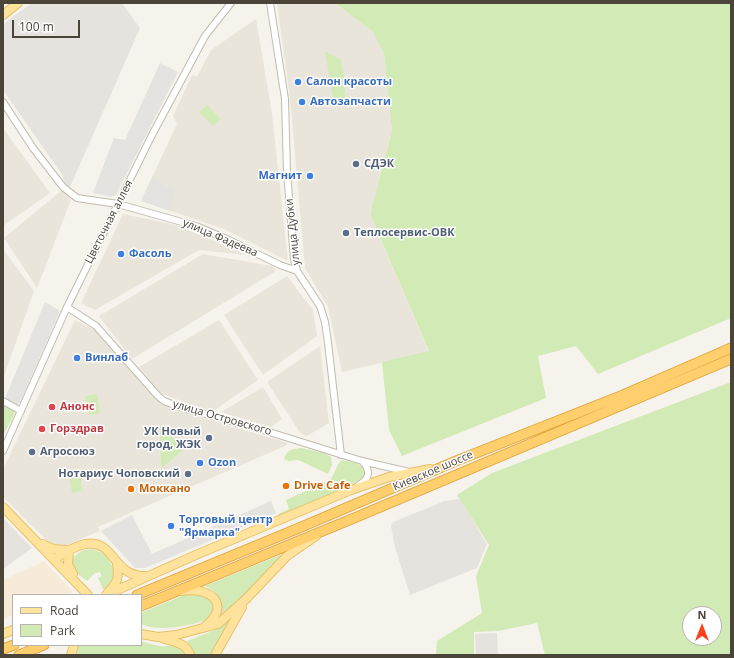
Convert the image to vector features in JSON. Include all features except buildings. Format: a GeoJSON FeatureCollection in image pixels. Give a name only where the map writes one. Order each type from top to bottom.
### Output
{"type":"FeatureCollection","features":[{"type":"Feature","properties":{"kind":"highway","name":"Киевское шоссе"},"geometry":{"type":"LineString","coordinates":[[138,594],[292,531],[456,461],[623,395],[731,348]]}},
{"type":"Feature","properties":{"kind":"highway","name":"Киевское шоссе"},"geometry":{"type":"LineString","coordinates":[[142,606],[731,359]]}},
{"type":"Feature","properties":{"kind":"highway"},"geometry":{"type":"LineString","coordinates":[[19,655],[42,646]]}},
{"type":"Feature","properties":{"kind":"main road"},"geometry":{"type":"LineString","coordinates":[[3,15],[18,3]]}},
{"type":"Feature","properties":{"kind":"main road"},"geometry":{"type":"LineString","coordinates":[[107,594],[352,490],[384,478],[410,472],[424,471],[456,461]]}},
{"type":"Feature","properties":{"kind":"main road"},"geometry":{"type":"LineString","coordinates":[[3,507],[86,592]]}},
{"type":"Feature","properties":{"kind":"main road"},"geometry":{"type":"LineString","coordinates":[[142,634],[158,636],[181,635],[220,623],[288,556],[328,528]]}},
{"type":"Feature","properties":{"kind":"main road"},"geometry":{"type":"LineString","coordinates":[[35,539],[50,548],[69,550]]}},
{"type":"Feature","properties":{"kind":"main road"},"geometry":{"type":"LineString","coordinates":[[54,559],[69,550],[84,544],[98,545],[108,551],[117,563],[131,575],[148,576]]}},
{"type":"Feature","properties":{"kind":"main road"},"geometry":{"type":"LineString","coordinates":[[69,550],[68,566],[86,592]]}},
{"type":"Feature","properties":{"kind":"main road"},"geometry":{"type":"LineString","coordinates":[[106,594],[114,587],[118,579],[117,563]]}},
{"type":"Feature","properties":{"kind":"main road"},"geometry":{"type":"LineString","coordinates":[[169,594],[195,589],[206,592],[214,598],[217,608],[214,618],[196,631]]}},
{"type":"Feature","properties":{"kind":"main road"},"geometry":{"type":"LineString","coordinates":[[214,655],[246,599]]}},
{"type":"Feature","properties":{"kind":"main road"},"geometry":{"type":"LineString","coordinates":[[158,636],[182,645],[187,649],[190,655]]}},
{"type":"Feature","properties":{"kind":"street","name":"Цветочная аллея"},"geometry":{"type":"LineString","coordinates":[[3,451],[67,307],[177,86],[205,36],[232,3]]}},
{"type":"Feature","properties":{"kind":"street","name":"улица Дубки"},"geometry":{"type":"LineString","coordinates":[[270,3],[285,99],[288,180],[294,259],[297,271],[320,306],[325,322],[341,454]]}},
{"type":"Feature","properties":{"kind":"street","name":"улица Фадеева"},"geometry":{"type":"LineString","coordinates":[[3,102],[46,165],[63,187],[77,198],[118,204],[196,226],[280,265],[297,271]]}},
{"type":"Feature","properties":{"kind":"street","name":"улица Островского"},"geometry":{"type":"LineString","coordinates":[[67,307],[96,326],[164,401],[180,407],[266,430],[296,441],[341,454]]}},
{"type":"Feature","properties":{"kind":"street"},"geometry":{"type":"LineString","coordinates":[[3,401],[21,411]]}},
{"type":"Feature","properties":{"kind":"street"},"geometry":{"type":"LineString","coordinates":[[341,454],[362,461],[410,472]]}},
{"type":"Feature","properties":{"kind":"street"},"geometry":{"type":"LineString","coordinates":[[352,490],[365,481],[368,476],[367,467],[362,461]]}},
{"type":"Feature","properties":{"kind":"shaded area"},"geometry":{"type":"Polygon","coordinates":[[[32,3],[122,3],[140,28],[70,187],[64,183],[63,176],[3,90],[3,24],[32,3]]]}},
{"type":"Feature","properties":{"kind":"shaded area"},"geometry":{"type":"Polygon","coordinates":[[[277,3],[335,3],[372,31],[384,53],[392,131],[370,214],[429,352],[342,372],[328,307],[305,268],[290,98],[277,3]]]}},
{"type":"Feature","properties":{"kind":"shaded area"},"geometry":{"type":"Polygon","coordinates":[[[256,19],[272,114],[288,261],[224,229],[141,201],[177,124],[173,116],[192,75],[197,77],[211,50],[256,19]]]}},
{"type":"Feature","properties":{"kind":"shaded area"},"geometry":{"type":"Polygon","coordinates":[[[160,63],[178,72],[116,195],[111,197],[93,193],[114,138],[125,140],[160,63]]]}},
{"type":"Feature","properties":{"kind":"shaded area"},"geometry":{"type":"Polygon","coordinates":[[[3,128],[50,193],[3,226],[3,128]]]}},
{"type":"Feature","properties":{"kind":"shaded area"},"geometry":{"type":"Polygon","coordinates":[[[153,175],[167,188],[170,186],[176,190],[170,211],[141,201],[153,175]]]}},
{"type":"Feature","properties":{"kind":"shaded area"},"geometry":{"type":"Polygon","coordinates":[[[62,190],[71,200],[37,288],[4,238],[62,190]]]}},
{"type":"Feature","properties":{"kind":"shaded area"},"geometry":{"type":"Polygon","coordinates":[[[123,214],[176,225],[247,255],[199,250],[95,310],[81,303],[123,214]]]}},
{"type":"Feature","properties":{"kind":"shaded area"},"geometry":{"type":"Polygon","coordinates":[[[3,249],[34,291],[3,379],[3,249]]]}},
{"type":"Feature","properties":{"kind":"shaded area"},"geometry":{"type":"Polygon","coordinates":[[[203,254],[272,266],[276,271],[132,359],[99,316],[203,254]]]}},
{"type":"Feature","properties":{"kind":"shaded area"},"geometry":{"type":"Polygon","coordinates":[[[287,276],[313,310],[317,336],[263,375],[224,315],[287,276]]]}},
{"type":"Feature","properties":{"kind":"shaded area"},"geometry":{"type":"Polygon","coordinates":[[[45,302],[60,311],[20,402],[16,405],[8,401],[6,396],[45,302]]]}},
{"type":"Feature","properties":{"kind":"shaded area"},"geometry":{"type":"Polygon","coordinates":[[[75,320],[100,333],[163,404],[179,411],[288,443],[285,446],[98,527],[100,531],[66,545],[59,546],[49,543],[3,497],[3,469],[75,320]]]}},
{"type":"Feature","properties":{"kind":"shaded area"},"geometry":{"type":"Polygon","coordinates":[[[219,320],[258,380],[212,412],[159,393],[139,367],[219,320]]]}},
{"type":"Feature","properties":{"kind":"shaded area"},"geometry":{"type":"Polygon","coordinates":[[[320,346],[329,423],[307,436],[301,434],[267,382],[320,346]]]}},
{"type":"Feature","properties":{"kind":"shaded area"},"geometry":{"type":"Polygon","coordinates":[[[263,387],[282,419],[271,427],[221,412],[263,387]]]}},
{"type":"Feature","properties":{"kind":"shaded area"},"geometry":{"type":"Polygon","coordinates":[[[460,499],[487,544],[477,568],[410,595],[395,547],[391,526],[393,522],[445,501],[460,499]]]}},
{"type":"Feature","properties":{"kind":"shaded area"},"geometry":{"type":"Polygon","coordinates":[[[271,501],[276,513],[145,568],[135,568],[101,531],[132,515],[152,554],[271,501]]]}},
{"type":"Feature","properties":{"kind":"shaded area"},"geometry":{"type":"Polygon","coordinates":[[[3,518],[32,548],[3,569],[3,518]]]}},
{"type":"Feature","properties":{"kind":"shaded area"},"geometry":{"type":"Polygon","coordinates":[[[44,561],[73,592],[68,594],[12,594],[12,615],[3,619],[3,580],[44,561]]]}},
{"type":"Feature","properties":{"kind":"shaded area"},"geometry":{"type":"Polygon","coordinates":[[[497,633],[498,655],[476,655],[475,634],[497,633]]]}},
{"type":"Feature","properties":{"kind":"green space"},"geometry":{"type":"Polygon","coordinates":[[[335,3],[731,3],[731,318],[598,374],[576,346],[538,356],[546,398],[402,456],[389,430],[382,362],[429,351],[370,214],[392,131],[384,53],[372,31],[335,3]]]}},
{"type":"Feature","properties":{"kind":"green space"},"geometry":{"type":"Polygon","coordinates":[[[325,51],[341,60],[345,83],[331,86],[325,51]]]}},
{"type":"Feature","properties":{"kind":"green space"},"geometry":{"type":"Polygon","coordinates":[[[344,85],[346,100],[339,101],[339,103],[334,104],[331,87],[344,85]]]}},
{"type":"Feature","properties":{"kind":"green space"},"geometry":{"type":"Polygon","coordinates":[[[207,105],[221,119],[213,126],[199,112],[207,105]]]}},
{"type":"Feature","properties":{"kind":"green space"},"geometry":{"type":"Polygon","coordinates":[[[731,382],[731,655],[545,655],[537,623],[498,631],[474,632],[474,655],[436,655],[437,641],[482,613],[476,576],[489,545],[457,495],[492,473],[731,382]]]}},
{"type":"Feature","properties":{"kind":"green space"},"geometry":{"type":"Polygon","coordinates":[[[97,394],[100,413],[89,415],[85,396],[97,394]]]}},
{"type":"Feature","properties":{"kind":"green space"},"geometry":{"type":"Polygon","coordinates":[[[3,406],[14,411],[14,415],[3,436],[3,406]]]}},
{"type":"Feature","properties":{"kind":"green space"},"geometry":{"type":"Polygon","coordinates":[[[162,425],[183,450],[163,467],[161,465],[160,426],[162,425]]]}},
{"type":"Feature","properties":{"kind":"green space"},"geometry":{"type":"Polygon","coordinates":[[[301,448],[324,453],[331,457],[332,465],[328,474],[298,460],[289,461],[284,459],[288,452],[301,448]]]}},
{"type":"Feature","properties":{"kind":"green space"},"geometry":{"type":"Polygon","coordinates":[[[342,460],[356,463],[364,468],[364,479],[279,516],[278,514],[289,509],[286,500],[331,479],[342,460]]]}},
{"type":"Feature","properties":{"kind":"green space"},"geometry":{"type":"Polygon","coordinates":[[[80,473],[82,491],[72,493],[69,475],[80,473]]]}},
{"type":"Feature","properties":{"kind":"green space"},"geometry":{"type":"Polygon","coordinates":[[[91,549],[104,555],[112,566],[114,573],[113,579],[110,585],[103,589],[98,578],[102,576],[100,572],[95,573],[87,581],[72,568],[72,560],[78,553],[91,549]]]}},
{"type":"Feature","properties":{"kind":"green space"},"geometry":{"type":"Polygon","coordinates":[[[288,552],[220,619],[220,599],[214,592],[205,586],[288,552]]]}},
{"type":"Feature","properties":{"kind":"green space"},"geometry":{"type":"Polygon","coordinates":[[[189,593],[208,595],[214,606],[212,615],[207,619],[192,624],[175,627],[157,628],[142,624],[142,613],[189,593]]]}},
{"type":"Feature","properties":{"kind":"green space"},"geometry":{"type":"Polygon","coordinates":[[[232,617],[212,655],[194,655],[187,641],[215,630],[232,617]]]}},
{"type":"Feature","properties":{"kind":"green space"},"geometry":{"type":"Polygon","coordinates":[[[142,641],[160,646],[178,647],[185,655],[75,655],[78,646],[142,646],[142,641]]]}},
{"type":"Feature","properties":{"kind":"place","name":"Салон красоты"},"geometry":{"type":"Point","coordinates":[298,82]}},
{"type":"Feature","properties":{"kind":"place","name":"Автозапчасти"},"geometry":{"type":"Point","coordinates":[302,102]}},
{"type":"Feature","properties":{"kind":"place","name":"СДЭК"},"geometry":{"type":"Point","coordinates":[356,164]}},
{"type":"Feature","properties":{"kind":"place","name":"Магнит"},"geometry":{"type":"Point","coordinates":[310,176]}},
{"type":"Feature","properties":{"kind":"place","name":"Теплосервис-ОВК"},"geometry":{"type":"Point","coordinates":[346,233]}},
{"type":"Feature","properties":{"kind":"place","name":"Фасоль"},"geometry":{"type":"Point","coordinates":[121,254]}},
{"type":"Feature","properties":{"kind":"place","name":"Винлаб"},"geometry":{"type":"Point","coordinates":[77,358]}},
{"type":"Feature","properties":{"kind":"place","name":"Анонс"},"geometry":{"type":"Point","coordinates":[52,407]}},
{"type":"Feature","properties":{"kind":"place","name":"Горздрав"},"geometry":{"type":"Point","coordinates":[42,429]}},
{"type":"Feature","properties":{"kind":"place","name":"УК Новый город, ЖЭК"},"geometry":{"type":"Point","coordinates":[209,438]}},
{"type":"Feature","properties":{"kind":"place","name":"Агросоюз"},"geometry":{"type":"Point","coordinates":[32,452]}},
{"type":"Feature","properties":{"kind":"place","name":"Ozon"},"geometry":{"type":"Point","coordinates":[200,463]}},
{"type":"Feature","properties":{"kind":"place","name":"Нотариус Чоповский"},"geometry":{"type":"Point","coordinates":[188,474]}},
{"type":"Feature","properties":{"kind":"place","name":"Drive Cafe"},"geometry":{"type":"Point","coordinates":[286,486]}},
{"type":"Feature","properties":{"kind":"place","name":"Моккано"},"geometry":{"type":"Point","coordinates":[131,489]}},
{"type":"Feature","properties":{"kind":"place","name":"Торговый центр \"Ярмарка\""},"geometry":{"type":"Point","coordinates":[171,526]}}]}
